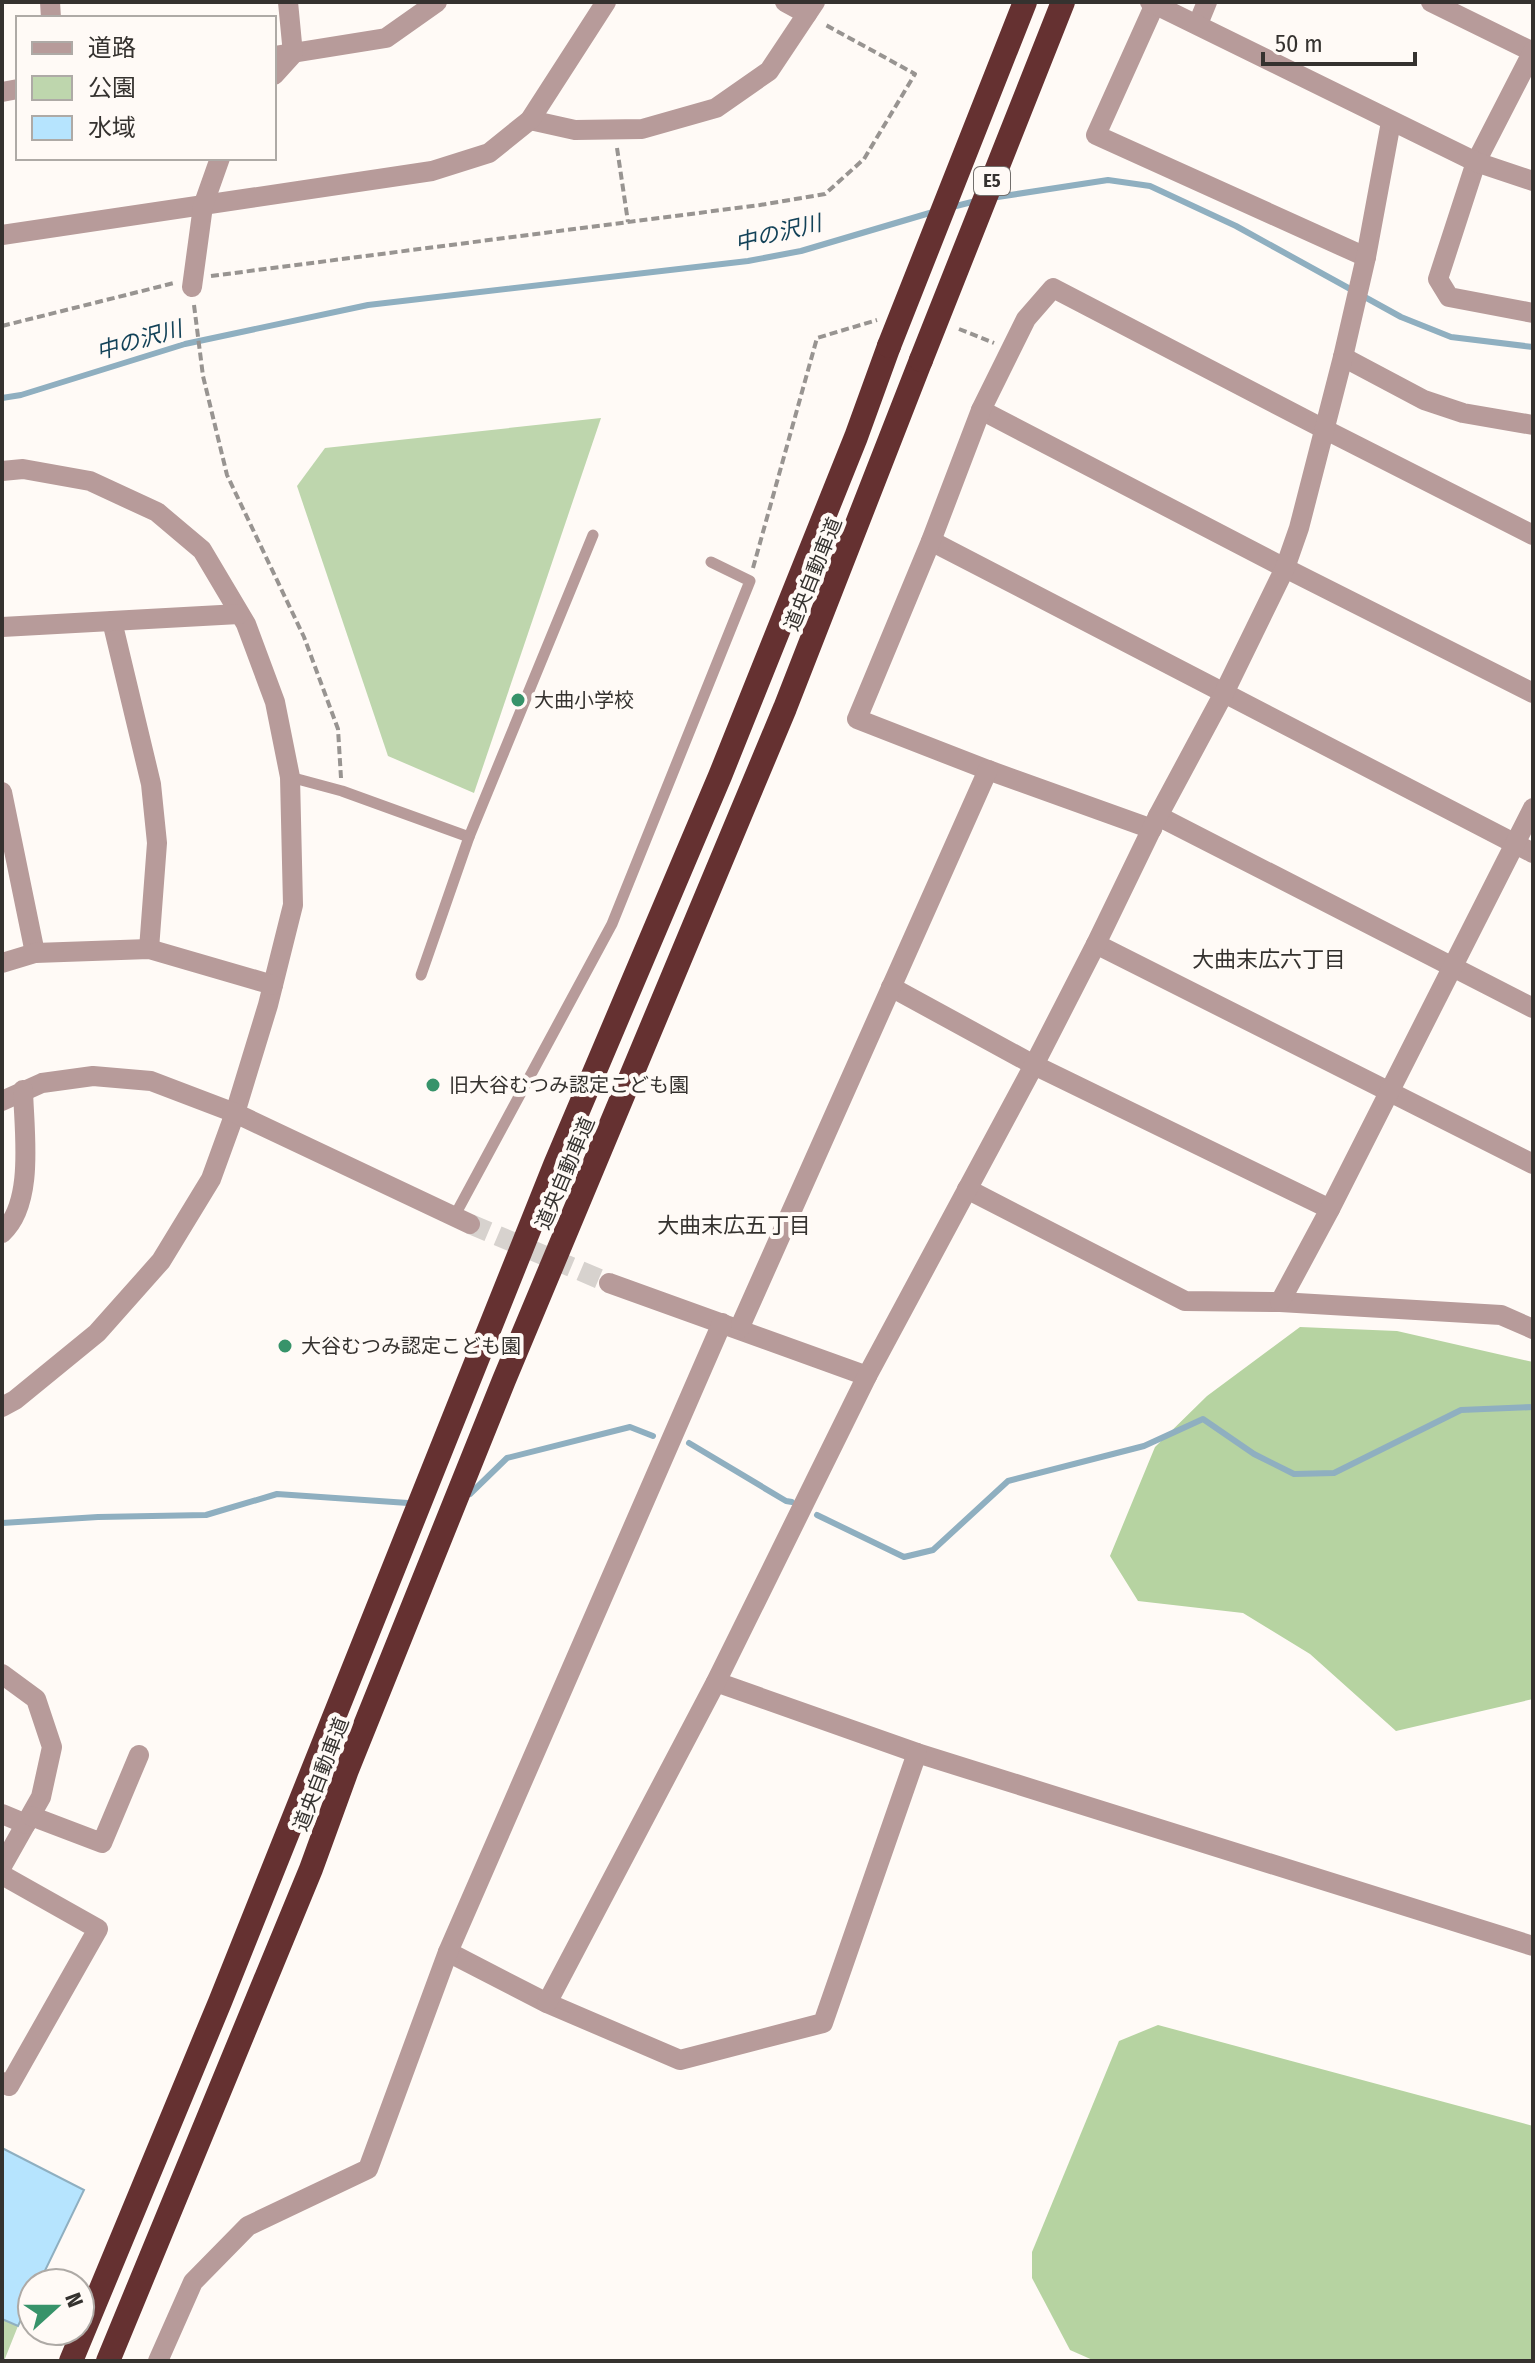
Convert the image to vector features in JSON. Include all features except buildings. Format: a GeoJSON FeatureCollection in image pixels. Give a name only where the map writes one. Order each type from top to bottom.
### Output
{"type":"FeatureCollection","features":[{"type":"Feature","properties":{"kind":"highway","name":"道央自動車道"},"geometry":{"type":"LineString","coordinates":[[71,2361],[220,2002],[555,1165],[725,763],[851,450],[1025,2]]}},
{"type":"Feature","properties":{"kind":"highway","name":"道央自動車道"},"geometry":{"type":"LineString","coordinates":[[108,2361],[311,1869],[504,1380],[785,708],[1063,2]]}},
{"type":"Feature","properties":{"kind":"street"},"geometry":{"type":"LineString","coordinates":[[288,2],[283,55],[386,38],[437,2]]}},
{"type":"Feature","properties":{"kind":"street"},"geometry":{"type":"LineString","coordinates":[[2,235],[432,171],[489,153],[530,120],[606,2]]}},
{"type":"Feature","properties":{"kind":"street"},"geometry":{"type":"LineString","coordinates":[[530,120],[575,130],[642,129],[716,108],[769,71],[811,8],[785,2]]}},
{"type":"Feature","properties":{"kind":"street"},"geometry":{"type":"LineString","coordinates":[[1198,24],[1207,2]]}},
{"type":"Feature","properties":{"kind":"street"},"geometry":{"type":"LineString","coordinates":[[1431,2],[1533,52],[1476,162],[1438,279],[1449,297],[1533,313]]}},
{"type":"Feature","properties":{"kind":"street"},"geometry":{"type":"LineString","coordinates":[[1366,257],[1096,135],[1153,3],[1476,162],[1533,181]]}},
{"type":"Feature","properties":{"kind":"street"},"geometry":{"type":"LineString","coordinates":[[547,2003],[716,1682],[867,1376],[1034,1065],[1285,568],[1299,528],[1343,357],[1366,257],[1391,122]]}},
{"type":"Feature","properties":{"kind":"street"},"geometry":{"type":"LineString","coordinates":[[192,283],[203,206],[219,160]]}},
{"type":"Feature","properties":{"kind":"street"},"geometry":{"type":"LineString","coordinates":[[1533,535],[1053,288],[1026,319],[981,410],[857,719],[988,770],[1155,822],[1533,1008]]}},
{"type":"Feature","properties":{"kind":"street"},"geometry":{"type":"LineString","coordinates":[[1343,357],[1424,400],[1463,413],[1533,425]]}},
{"type":"Feature","properties":{"kind":"street"},"geometry":{"type":"LineString","coordinates":[[981,410],[1533,693]]}},
{"type":"Feature","properties":{"kind":"street"},"geometry":{"type":"LineString","coordinates":[[2,471],[23,469],[90,481],[157,512],[202,550],[246,624],[275,702],[290,777],[293,905],[235,1113],[211,1179],[161,1261],[97,1333],[15,1400],[2,1407]]}},
{"type":"Feature","properties":{"kind":"street"},"geometry":{"type":"LineString","coordinates":[[931,541],[1533,853]]}},
{"type":"Feature","properties":{"kind":"street"},"geometry":{"type":"LineString","coordinates":[[2,627],[239,614]]}},
{"type":"Feature","properties":{"kind":"street"},"geometry":{"type":"LineString","coordinates":[[112,621],[151,784],[157,843],[149,949]]}},
{"type":"Feature","properties":{"kind":"street"},"geometry":{"type":"LineString","coordinates":[[158,2361],[193,2282],[248,2226],[368,2169],[448,1952],[731,1326],[891,987],[988,770]]}},
{"type":"Feature","properties":{"kind":"street"},"geometry":{"type":"LineString","coordinates":[[2,792],[35,953]]}},
{"type":"Feature","properties":{"kind":"street"},"geometry":{"type":"LineString","coordinates":[[1280,1302],[1533,808]]}},
{"type":"Feature","properties":{"kind":"street"},"geometry":{"type":"LineString","coordinates":[[1096,944],[1533,1164]]}},
{"type":"Feature","properties":{"kind":"street"},"geometry":{"type":"LineString","coordinates":[[2,963],[35,953],[149,949],[273,985]]}},
{"type":"Feature","properties":{"kind":"street"},"geometry":{"type":"LineString","coordinates":[[891,987],[1034,1065],[1330,1209]]}},
{"type":"Feature","properties":{"kind":"street"},"geometry":{"type":"LineString","coordinates":[[2,1101],[42,1083],[93,1076],[151,1081],[235,1113],[462,1220]]}},
{"type":"Feature","properties":{"kind":"street"},"geometry":{"type":"LineString","coordinates":[[2,1233],[9,1226],[26,1184],[23,1090]]}},
{"type":"Feature","properties":{"kind":"street"},"geometry":{"type":"LineString","coordinates":[[967,1189],[1185,1301],[1280,1302],[1501,1315],[1533,1329]]}},
{"type":"Feature","properties":{"kind":"street"},"geometry":{"type":"LineString","coordinates":[[609,1283],[867,1376]]}},
{"type":"Feature","properties":{"kind":"street"},"geometry":{"type":"LineString","coordinates":[[2,1674],[36,1699],[52,1747],[41,1797],[2,1866]]}},
{"type":"Feature","properties":{"kind":"street"},"geometry":{"type":"LineString","coordinates":[[716,1682],[917,1753],[1533,1946]]}},
{"type":"Feature","properties":{"kind":"street"},"geometry":{"type":"LineString","coordinates":[[448,1952],[547,2003],[680,2060],[823,2023],[917,1753]]}},
{"type":"Feature","properties":{"kind":"street"},"geometry":{"type":"LineString","coordinates":[[2,1814],[102,1843],[139,1755]]}},
{"type":"Feature","properties":{"kind":"street"},"geometry":{"type":"LineString","coordinates":[[2,1875],[98,1929],[9,2086],[2,2082]]}},
{"type":"Feature","properties":{"kind":"lane"},"geometry":{"type":"LineString","coordinates":[[421,975],[469,837],[593,535]]}},
{"type":"Feature","properties":{"kind":"lane"},"geometry":{"type":"LineString","coordinates":[[462,1220],[612,924],[750,581],[711,562]]}},
{"type":"Feature","properties":{"kind":"lane"},"geometry":{"type":"LineString","coordinates":[[290,777],[342,791],[469,837]]}},
{"type":"Feature","properties":{"kind":"path"},"geometry":{"type":"LineString","coordinates":[[2,326],[192,283],[825,194],[864,159],[915,74],[811,8]]}},
{"type":"Feature","properties":{"kind":"path"},"geometry":{"type":"LineString","coordinates":[[614,129],[628,222]]}},
{"type":"Feature","properties":{"kind":"path"},"geometry":{"type":"LineString","coordinates":[[192,283],[203,376],[227,475],[304,637],[338,729],[342,791]]}},
{"type":"Feature","properties":{"kind":"path"},"geometry":{"type":"LineString","coordinates":[[750,581],[817,338],[877,320]]}},
{"type":"Feature","properties":{"kind":"path"},"geometry":{"type":"LineString","coordinates":[[959,329],[1011,349]]}},
{"type":"Feature","properties":{"kind":"green space"},"geometry":{"type":"Polygon","coordinates":[[[601,418],[474,793],[388,756],[297,486],[325,448],[601,418]]]}},
{"type":"Feature","properties":{"kind":"green space"},"geometry":{"type":"Polygon","coordinates":[[[1300,1327],[1397,1331],[1533,1362],[1533,1699],[1396,1731],[1310,1654],[1243,1613],[1138,1601],[1110,1556],[1155,1447],[1207,1396],[1300,1327]]]}},
{"type":"Feature","properties":{"kind":"green space"},"geometry":{"type":"Polygon","coordinates":[[[1158,2025],[1533,2126],[1533,2361],[1095,2361],[1070,2350],[1032,2278],[1032,2252],[1119,2041],[1158,2025]]]}},
{"type":"Feature","properties":{"kind":"green space"},"geometry":{"type":"Polygon","coordinates":[[[2,2319],[16,2325],[16,2331],[2,2361],[2,2319]]]}},
{"type":"Feature","properties":{"kind":"water"},"geometry":{"type":"Polygon","coordinates":[[[2,2148],[84,2190],[47,2267],[16,2267],[16,2325],[2,2319],[2,2148]]]}},
{"type":"Feature","properties":{"kind":"waterway","name":"中の沢川"},"geometry":{"type":"LineString","coordinates":[[991,198],[1108,180],[1150,186],[1236,226],[1401,317],[1451,337],[1533,347]]}},
{"type":"Feature","properties":{"kind":"waterway","name":"中の沢川"},"geometry":{"type":"LineString","coordinates":[[952,207],[976,201]]}},
{"type":"Feature","properties":{"kind":"waterway","name":"中の沢川"},"geometry":{"type":"LineString","coordinates":[[2,398],[21,395],[185,344],[368,305],[748,261],[801,251],[933,212]]}},
{"type":"Feature","properties":{"kind":"waterway"},"geometry":{"type":"LineString","coordinates":[[817,1515],[904,1557],[933,1550],[1008,1481],[1144,1446],[1203,1419],[1254,1454],[1294,1474],[1334,1473],[1461,1410],[1533,1407]]}},
{"type":"Feature","properties":{"kind":"waterway"},"geometry":{"type":"LineString","coordinates":[[470,1494],[507,1458],[630,1427],[653,1436]]}},
{"type":"Feature","properties":{"kind":"waterway"},"geometry":{"type":"LineString","coordinates":[[689,1443],[792,1502]]}},
{"type":"Feature","properties":{"kind":"waterway"},"geometry":{"type":"LineString","coordinates":[[2,1523],[206,1515],[277,1494],[408,1503]]}},
{"type":"Feature","properties":{"kind":"tunnel"},"geometry":{"type":"LineString","coordinates":[[470,1224],[609,1283]]}},
{"type":"Feature","properties":{"kind":"place","name":"大曲小学校"},"geometry":{"type":"Point","coordinates":[518,700]}},
{"type":"Feature","properties":{"kind":"place","name":"旧大谷むつみ認定こども園"},"geometry":{"type":"Point","coordinates":[433,1085]}},
{"type":"Feature","properties":{"kind":"place","name":"大谷むつみ認定こども園"},"geometry":{"type":"Point","coordinates":[285,1346]}},
{"type":"Feature","properties":{"kind":"district","name":"大曲末広六丁目"},"geometry":{"type":"Point","coordinates":[1269,959]}},
{"type":"Feature","properties":{"kind":"district","name":"大曲末広五丁目"},"geometry":{"type":"Point","coordinates":[734,1225]}}]}
